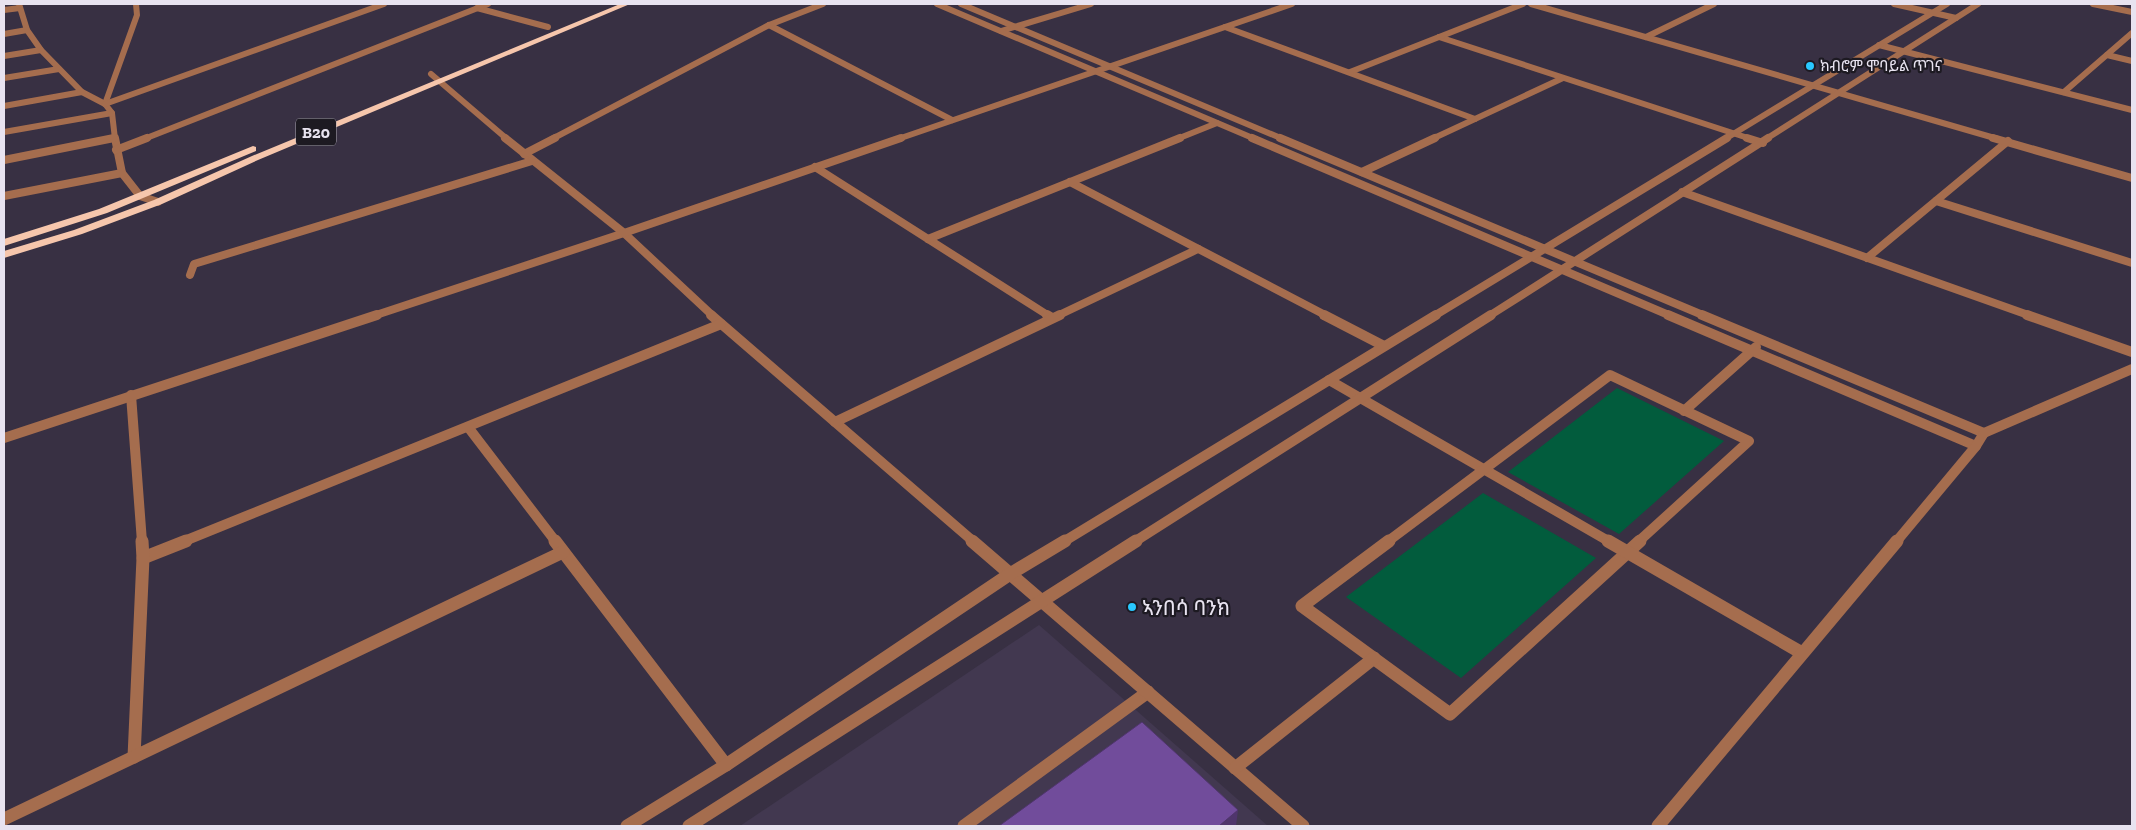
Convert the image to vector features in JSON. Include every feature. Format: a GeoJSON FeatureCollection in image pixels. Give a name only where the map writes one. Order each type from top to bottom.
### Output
{"type":"FeatureCollection","features":[{"type":"Feature","properties":{"kind":"highway","name":"B20"},"geometry":{"type":"LineString","coordinates":[[4,255],[78,232],[158,202],[435,77],[605,4]]}},
{"type":"Feature","properties":{"kind":"highway","name":"B20"},"geometry":{"type":"LineString","coordinates":[[4,243],[69,223],[140,196],[435,77],[626,4]]}},
{"type":"Feature","properties":{"kind":"street"},"geometry":{"type":"LineString","coordinates":[[105,104],[137,16],[136,4]]}},
{"type":"Feature","properties":{"kind":"street"},"geometry":{"type":"LineString","coordinates":[[105,104],[384,4]]}},
{"type":"Feature","properties":{"kind":"street"},"geometry":{"type":"LineString","coordinates":[[116,150],[488,4]]}},
{"type":"Feature","properties":{"kind":"street"},"geometry":{"type":"LineString","coordinates":[[524,154],[769,25],[824,4]]}},
{"type":"Feature","properties":{"kind":"street"},"geometry":{"type":"LineString","coordinates":[[936,4],[1976,446]]}},
{"type":"Feature","properties":{"kind":"street"},"geometry":{"type":"LineString","coordinates":[[962,4],[1984,432]]}},
{"type":"Feature","properties":{"kind":"street"},"geometry":{"type":"LineString","coordinates":[[1001,31],[1091,4]]}},
{"type":"Feature","properties":{"kind":"street"},"geometry":{"type":"LineString","coordinates":[[4,438],[624,233],[1292,4]]}},
{"type":"Feature","properties":{"kind":"street"},"geometry":{"type":"LineString","coordinates":[[1350,72],[1523,4]]}},
{"type":"Feature","properties":{"kind":"street"},"geometry":{"type":"LineString","coordinates":[[1531,4],[1814,84],[2132,178]]}},
{"type":"Feature","properties":{"kind":"street"},"geometry":{"type":"LineString","coordinates":[[1646,37],[1714,4]]}},
{"type":"Feature","properties":{"kind":"street"},"geometry":{"type":"LineString","coordinates":[[1894,4],[1956,18]]}},
{"type":"Feature","properties":{"kind":"street"},"geometry":{"type":"LineString","coordinates":[[627,826],[726,765],[1010,574],[1947,4]]}},
{"type":"Feature","properties":{"kind":"street"},"geometry":{"type":"LineString","coordinates":[[689,826],[1682,192],[1763,143],[1978,4]]}},
{"type":"Feature","properties":{"kind":"street"},"geometry":{"type":"LineString","coordinates":[[2093,4],[2132,12]]}},
{"type":"Feature","properties":{"kind":"street"},"geometry":{"type":"LineString","coordinates":[[4,10],[20,6],[27,30],[41,50],[82,92],[105,104],[112,113],[114,138],[122,173],[140,196],[158,202]]}},
{"type":"Feature","properties":{"kind":"street"},"geometry":{"type":"LineString","coordinates":[[477,8],[548,27]]}},
{"type":"Feature","properties":{"kind":"street"},"geometry":{"type":"LineString","coordinates":[[769,25],[952,120]]}},
{"type":"Feature","properties":{"kind":"street"},"geometry":{"type":"LineString","coordinates":[[1225,27],[1476,119]]}},
{"type":"Feature","properties":{"kind":"street"},"geometry":{"type":"LineString","coordinates":[[4,34],[27,30]]}},
{"type":"Feature","properties":{"kind":"street"},"geometry":{"type":"LineString","coordinates":[[2064,92],[2132,33]]}},
{"type":"Feature","properties":{"kind":"street"},"geometry":{"type":"LineString","coordinates":[[1439,37],[1763,143]]}},
{"type":"Feature","properties":{"kind":"street"},"geometry":{"type":"LineString","coordinates":[[1879,45],[2132,110]]}},
{"type":"Feature","properties":{"kind":"street"},"geometry":{"type":"LineString","coordinates":[[4,56],[41,50]]}},
{"type":"Feature","properties":{"kind":"street"},"geometry":{"type":"LineString","coordinates":[[2107,55],[2132,61]]}},
{"type":"Feature","properties":{"kind":"street"},"geometry":{"type":"LineString","coordinates":[[4,78],[59,69]]}},
{"type":"Feature","properties":{"kind":"street"},"geometry":{"type":"LineString","coordinates":[[435,77],[532,161],[624,233],[721,324],[1301,826]]}},
{"type":"Feature","properties":{"kind":"street"},"geometry":{"type":"LineString","coordinates":[[1362,172],[1563,78]]}},
{"type":"Feature","properties":{"kind":"street"},"geometry":{"type":"LineString","coordinates":[[4,106],[82,92]]}},
{"type":"Feature","properties":{"kind":"street"},"geometry":{"type":"LineString","coordinates":[[4,132],[112,113]]}},
{"type":"Feature","properties":{"kind":"street"},"geometry":{"type":"LineString","coordinates":[[928,240],[1217,123]]}},
{"type":"Feature","properties":{"kind":"street"},"geometry":{"type":"LineString","coordinates":[[4,160],[114,138]]}},
{"type":"Feature","properties":{"kind":"street"},"geometry":{"type":"LineString","coordinates":[[1867,258],[2008,141]]}},
{"type":"Feature","properties":{"kind":"street"},"geometry":{"type":"LineString","coordinates":[[190,275],[194,264],[532,161]]}},
{"type":"Feature","properties":{"kind":"street"},"geometry":{"type":"LineString","coordinates":[[815,167],[1052,318]]}},
{"type":"Feature","properties":{"kind":"street"},"geometry":{"type":"LineString","coordinates":[[4,196],[122,173]]}},
{"type":"Feature","properties":{"kind":"street"},"geometry":{"type":"LineString","coordinates":[[1070,182],[1384,346]]}},
{"type":"Feature","properties":{"kind":"street"},"geometry":{"type":"LineString","coordinates":[[1682,192],[2132,352]]}},
{"type":"Feature","properties":{"kind":"street"},"geometry":{"type":"LineString","coordinates":[[1936,200],[2132,264]]}},
{"type":"Feature","properties":{"kind":"street"},"geometry":{"type":"LineString","coordinates":[[835,422],[1198,249]]}},
{"type":"Feature","properties":{"kind":"street"},"geometry":{"type":"LineString","coordinates":[[143,558],[721,324]]}},
{"type":"Feature","properties":{"kind":"street"},"geometry":{"type":"LineString","coordinates":[[1684,411],[1764,340]]}},
{"type":"Feature","properties":{"kind":"street"},"geometry":{"type":"LineString","coordinates":[[1658,826],[1976,446],[1984,432],[2132,369]]}},
{"type":"Feature","properties":{"kind":"street"},"geometry":{"type":"LineString","coordinates":[[1610,375],[1749,441],[1450,714],[1302,606],[1484,469],[1610,375]]}},
{"type":"Feature","properties":{"kind":"street"},"geometry":{"type":"LineString","coordinates":[[1329,380],[1802,653]]}},
{"type":"Feature","properties":{"kind":"street"},"geometry":{"type":"LineString","coordinates":[[130,395],[143,558],[134,758]]}},
{"type":"Feature","properties":{"kind":"street"},"geometry":{"type":"LineString","coordinates":[[468,427],[726,765]]}},
{"type":"Feature","properties":{"kind":"street"},"geometry":{"type":"LineString","coordinates":[[4,819],[563,552]]}},
{"type":"Feature","properties":{"kind":"street"},"geometry":{"type":"LineString","coordinates":[[1235,768],[1374,658]]}},
{"type":"Feature","properties":{"kind":"street"},"geometry":{"type":"LineString","coordinates":[[964,826],[1148,692]]}},
{"type":"Feature","properties":{"kind":"shaded area"},"geometry":{"type":"Polygon","coordinates":[[[1039,625],[1268,826],[740,826],[1039,625]]]}},
{"type":"Feature","properties":{"kind":"green space"},"geometry":{"type":"Polygon","coordinates":[[[1617,388],[1724,441],[1619,534],[1508,472],[1617,388]]]}},
{"type":"Feature","properties":{"kind":"green space"},"geometry":{"type":"Polygon","coordinates":[[[1483,493],[1596,558],[1461,678],[1346,597],[1483,493]]]}},
{"type":"Feature","properties":{"kind":"building"},"geometry":{"type":"Polygon","coordinates":[[[1142,722],[1238,810],[1219,826],[999,826],[1142,722]]]}},
{"type":"Feature","properties":{"kind":"place","name":"ክብሮም ሞባይል ጥገና"},"geometry":{"type":"Point","coordinates":[1810,66]}},
{"type":"Feature","properties":{"kind":"place","name":"ኣንበሳ ባንክ"},"geometry":{"type":"Point","coordinates":[1132,607]}}]}
